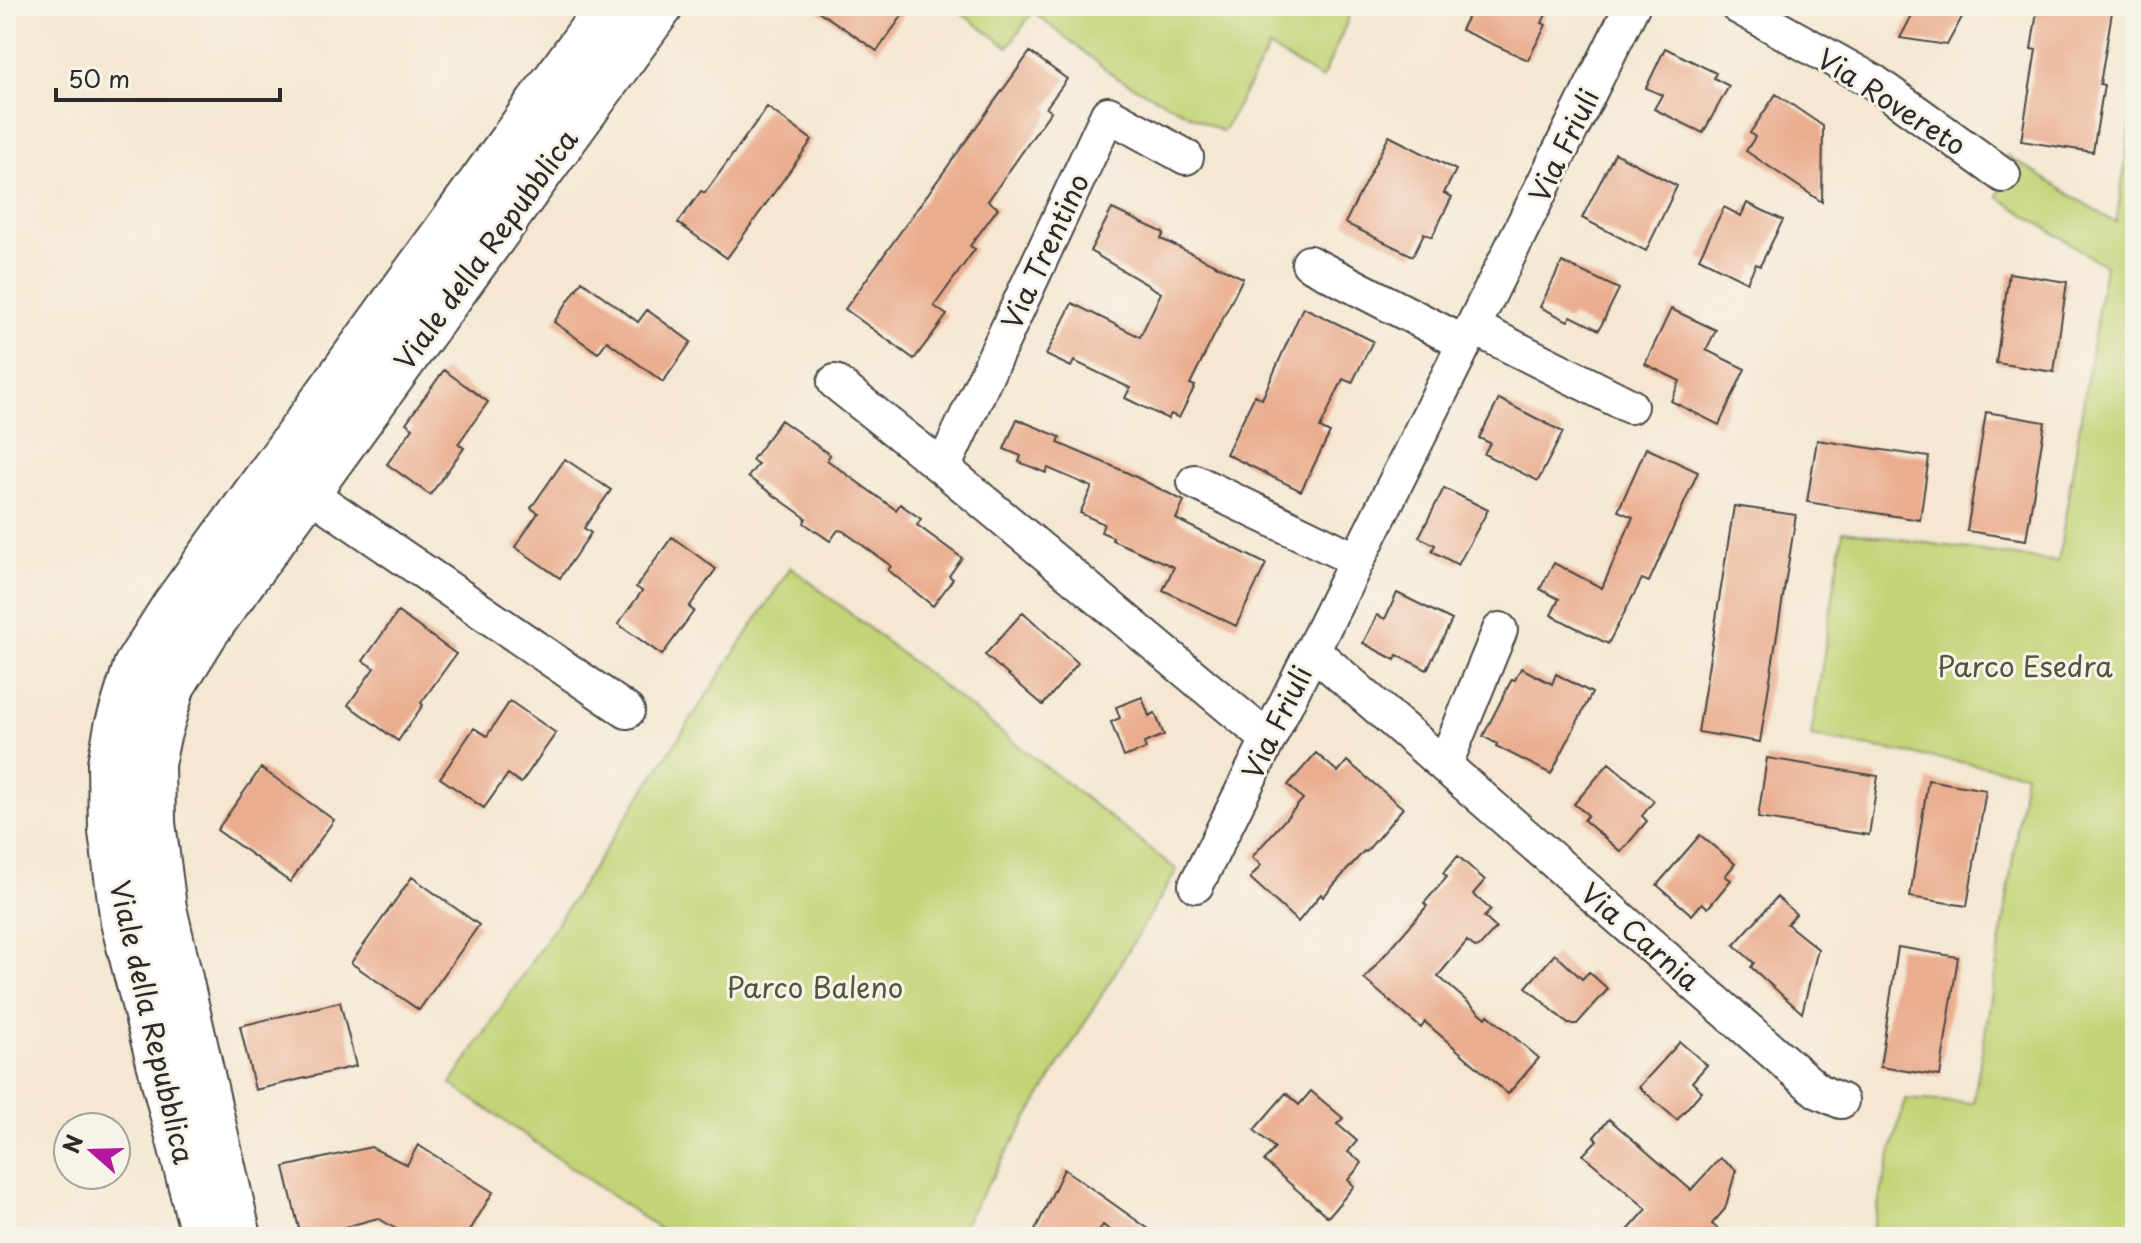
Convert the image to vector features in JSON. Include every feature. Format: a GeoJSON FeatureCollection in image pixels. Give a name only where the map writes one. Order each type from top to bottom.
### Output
{"type":"FeatureCollection","features":[{"type":"Feature","properties":{"kind":"street","name":"Viale della Repubblica"},"geometry":{"type":"LineString","coordinates":[[239,1237],[164,908],[153,823],[152,764],[173,685],[291,480],[609,6]]}},
{"type":"Feature","properties":{"kind":"street","name":"Viale della Repubblica"},"geometry":{"type":"LineString","coordinates":[[204,1237],[123,922],[111,831],[110,763],[117,727],[136,666],[174,606],[291,480],[661,6]]}},
{"type":"Feature","properties":{"kind":"street","name":"Via Friuli"},"geometry":{"type":"LineString","coordinates":[[1196,885],[1632,6]]}},
{"type":"Feature","properties":{"kind":"street","name":"Via Rovereto"},"geometry":{"type":"LineString","coordinates":[[1737,6],[1874,82],[2003,175]]}},
{"type":"Feature","properties":{"kind":"street","name":"Via Trentino"},"geometry":{"type":"LineString","coordinates":[[943,468],[1108,114],[1186,157]]}},
{"type":"Feature","properties":{"kind":"street"},"geometry":{"type":"LineString","coordinates":[[1309,263],[1630,406]]}},
{"type":"Feature","properties":{"kind":"street"},"geometry":{"type":"LineString","coordinates":[[835,382],[1268,739]]}},
{"type":"Feature","properties":{"kind":"street"},"geometry":{"type":"LineString","coordinates":[[291,480],[627,711]]}},
{"type":"Feature","properties":{"kind":"street"},"geometry":{"type":"LineString","coordinates":[[1195,482],[1357,560]]}},
{"type":"Feature","properties":{"kind":"street"},"geometry":{"type":"LineString","coordinates":[[1445,764],[1500,630]]}},
{"type":"Feature","properties":{"kind":"street","name":"Via Carnia"},"geometry":{"type":"LineString","coordinates":[[1312,650],[1818,1091],[1841,1101]]}},
{"type":"Feature","properties":{"kind":"green space"},"geometry":{"type":"Polygon","coordinates":[[[951,6],[1354,6],[1322,79],[1269,48],[1223,132],[1117,78],[1033,12],[1008,47],[951,6]]]}},
{"type":"Feature","properties":{"kind":"green space","name":"Parco Esedra"},"geometry":{"type":"Polygon","coordinates":[[[2135,100],[2135,1237],[1870,1237],[1905,1099],[1973,1103],[2025,773],[1811,737],[1843,531],[2058,562],[2105,266],[1998,197],[2007,155],[2116,223],[2135,100]]]}},
{"type":"Feature","properties":{"kind":"green space","name":"Parco Baleno"},"geometry":{"type":"Polygon","coordinates":[[[791,567],[1177,870],[956,1237],[671,1237],[451,1084],[791,567]]]}},
{"type":"Feature","properties":{"kind":"building"},"geometry":{"type":"Polygon","coordinates":[[[811,6],[909,6],[877,51],[811,6]]]}},
{"type":"Feature","properties":{"kind":"building"},"geometry":{"type":"Polygon","coordinates":[[[1473,6],[1550,6],[1542,23],[1546,25],[1528,60],[1461,30],[1473,6]]]}},
{"type":"Feature","properties":{"kind":"building"},"geometry":{"type":"Polygon","coordinates":[[[1917,6],[1968,6],[1947,45],[1900,38],[1917,6]]]}},
{"type":"Feature","properties":{"kind":"building"},"geometry":{"type":"Polygon","coordinates":[[[2038,6],[2113,6],[2093,152],[2021,141],[2036,50],[2031,49],[2038,6]]]}},
{"type":"Feature","properties":{"kind":"building"},"geometry":{"type":"Polygon","coordinates":[[[1665,48],[1716,73],[1714,78],[1729,86],[1703,133],[1654,109],[1662,95],[1646,88],[1665,48]]]}},
{"type":"Feature","properties":{"kind":"building"},"geometry":{"type":"Polygon","coordinates":[[[1030,52],[1067,79],[1046,108],[1051,111],[988,201],[998,208],[970,246],[975,249],[934,306],[947,315],[914,359],[845,309],[1030,52]]]}},
{"type":"Feature","properties":{"kind":"building"},"geometry":{"type":"Polygon","coordinates":[[[1776,94],[1823,126],[1822,202],[1746,151],[1755,137],[1750,133],[1776,94]]]}},
{"type":"Feature","properties":{"kind":"building"},"geometry":{"type":"Polygon","coordinates":[[[767,107],[812,140],[727,258],[678,223],[701,191],[705,193],[767,107]]]}},
{"type":"Feature","properties":{"kind":"building"},"geometry":{"type":"Polygon","coordinates":[[[1389,136],[1456,170],[1444,193],[1452,197],[1432,237],[1424,233],[1413,256],[1345,223],[1389,136]]]}},
{"type":"Feature","properties":{"kind":"building"},"geometry":{"type":"Polygon","coordinates":[[[1615,153],[1677,186],[1646,251],[1582,218],[1615,153]]]}},
{"type":"Feature","properties":{"kind":"building"},"geometry":{"type":"Polygon","coordinates":[[[1747,203],[1783,220],[1760,266],[1756,264],[1747,282],[1699,258],[1724,207],[1741,216],[1747,203]]]}},
{"type":"Feature","properties":{"kind":"building"},"geometry":{"type":"Polygon","coordinates":[[[1112,209],[1164,233],[1161,239],[1243,278],[1190,384],[1195,386],[1179,418],[1171,414],[1168,419],[1125,398],[1130,388],[1074,361],[1071,367],[1046,355],[1072,303],[1140,337],[1161,293],[1090,251],[1112,209]]]}},
{"type":"Feature","properties":{"kind":"building"},"geometry":{"type":"Polygon","coordinates":[[[1562,262],[1619,289],[1599,330],[1571,316],[1568,321],[1540,307],[1562,262]]]}},
{"type":"Feature","properties":{"kind":"building"},"geometry":{"type":"Polygon","coordinates":[[[2009,273],[2067,282],[2054,372],[1996,363],[2009,273]]]}},
{"type":"Feature","properties":{"kind":"building"},"geometry":{"type":"Polygon","coordinates":[[[582,281],[638,322],[647,310],[691,342],[663,382],[607,341],[598,353],[554,322],[582,281]]]}},
{"type":"Feature","properties":{"kind":"building"},"geometry":{"type":"Polygon","coordinates":[[[1303,307],[1373,341],[1352,383],[1343,379],[1320,428],[1330,433],[1301,491],[1226,454],[1255,395],[1262,399],[1303,307]]]}},
{"type":"Feature","properties":{"kind":"building"},"geometry":{"type":"Polygon","coordinates":[[[1671,309],[1716,330],[1706,350],[1745,369],[1719,425],[1671,401],[1680,381],[1645,364],[1671,309]]]}},
{"type":"Feature","properties":{"kind":"building"},"geometry":{"type":"Polygon","coordinates":[[[444,370],[488,402],[458,444],[464,448],[430,495],[387,464],[413,428],[406,423],[444,370]]]}},
{"type":"Feature","properties":{"kind":"building"},"geometry":{"type":"Polygon","coordinates":[[[1499,399],[1563,432],[1538,481],[1484,454],[1490,443],[1479,438],[1499,399]]]}},
{"type":"Feature","properties":{"kind":"building"},"geometry":{"type":"Polygon","coordinates":[[[1986,412],[2045,422],[2026,540],[1967,531],[1986,412]]]}},
{"type":"Feature","properties":{"kind":"building"},"geometry":{"type":"Polygon","coordinates":[[[1017,419],[1060,437],[1058,443],[1184,501],[1176,519],[1266,564],[1236,626],[1163,590],[1174,567],[1112,540],[1113,537],[1101,532],[1104,524],[1080,513],[1092,487],[1048,468],[1046,473],[1019,462],[1021,456],[1004,449],[1017,419]]]}},
{"type":"Feature","properties":{"kind":"building"},"geometry":{"type":"Polygon","coordinates":[[[781,420],[830,455],[827,460],[896,510],[900,504],[921,519],[917,525],[962,558],[949,576],[953,579],[933,606],[888,570],[891,566],[843,531],[838,530],[830,541],[804,523],[806,518],[748,477],[758,464],[752,460],[781,420]]]}},
{"type":"Feature","properties":{"kind":"building"},"geometry":{"type":"Polygon","coordinates":[[[1817,440],[1929,457],[1920,520],[1807,502],[1817,440]]]}},
{"type":"Feature","properties":{"kind":"building"},"geometry":{"type":"Polygon","coordinates":[[[1646,448],[1698,472],[1649,582],[1642,579],[1608,644],[1551,615],[1559,599],[1540,589],[1554,563],[1602,588],[1633,517],[1618,511],[1646,448]]]}},
{"type":"Feature","properties":{"kind":"building"},"geometry":{"type":"Polygon","coordinates":[[[565,459],[611,490],[584,528],[591,533],[560,578],[515,547],[538,513],[531,508],[565,459]]]}},
{"type":"Feature","properties":{"kind":"building"},"geometry":{"type":"Polygon","coordinates":[[[1444,488],[1488,510],[1458,565],[1432,551],[1435,545],[1419,537],[1444,488]]]}},
{"type":"Feature","properties":{"kind":"building"},"geometry":{"type":"Polygon","coordinates":[[[1734,506],[1796,515],[1760,742],[1698,732],[1734,506]]]}},
{"type":"Feature","properties":{"kind":"building"},"geometry":{"type":"Polygon","coordinates":[[[672,537],[716,569],[689,607],[694,611],[662,655],[618,624],[642,591],[636,587],[672,537]]]}},
{"type":"Feature","properties":{"kind":"building"},"geometry":{"type":"Polygon","coordinates":[[[1397,593],[1452,620],[1427,670],[1397,655],[1395,660],[1363,643],[1377,615],[1385,619],[1397,593]]]}},
{"type":"Feature","properties":{"kind":"building"},"geometry":{"type":"Polygon","coordinates":[[[398,612],[456,654],[398,741],[348,705],[374,668],[363,661],[398,612]]]}},
{"type":"Feature","properties":{"kind":"building"},"geometry":{"type":"Polygon","coordinates":[[[1023,612],[1078,663],[1043,705],[985,655],[1023,612]]]}},
{"type":"Feature","properties":{"kind":"building"},"geometry":{"type":"Polygon","coordinates":[[[1521,668],[1552,684],[1556,674],[1592,693],[1551,774],[1483,736],[1512,679],[1515,680],[1521,668]]]}},
{"type":"Feature","properties":{"kind":"building"},"geometry":{"type":"Polygon","coordinates":[[[1142,697],[1149,716],[1155,713],[1164,735],[1144,743],[1146,749],[1124,757],[1111,722],[1120,718],[1116,707],[1142,697]]]}},
{"type":"Feature","properties":{"kind":"building"},"geometry":{"type":"Polygon","coordinates":[[[510,701],[556,733],[521,783],[508,774],[484,808],[440,778],[474,728],[487,736],[510,701]]]}},
{"type":"Feature","properties":{"kind":"building"},"geometry":{"type":"Polygon","coordinates":[[[1316,753],[1338,772],[1347,761],[1403,808],[1366,852],[1323,897],[1321,894],[1298,922],[1250,878],[1261,865],[1252,857],[1303,799],[1288,785],[1316,753]]]}},
{"type":"Feature","properties":{"kind":"building"},"geometry":{"type":"Polygon","coordinates":[[[1767,758],[1878,776],[1869,835],[1758,818],[1767,758]]]}},
{"type":"Feature","properties":{"kind":"building"},"geometry":{"type":"Polygon","coordinates":[[[1609,763],[1654,801],[1642,816],[1647,821],[1621,852],[1584,820],[1588,815],[1574,804],[1609,763]]]}},
{"type":"Feature","properties":{"kind":"building"},"geometry":{"type":"Polygon","coordinates":[[[261,768],[334,820],[290,882],[217,830],[261,768]]]}},
{"type":"Feature","properties":{"kind":"building"},"geometry":{"type":"Polygon","coordinates":[[[1928,780],[1986,790],[1967,906],[1910,897],[1928,780]]]}},
{"type":"Feature","properties":{"kind":"building"},"geometry":{"type":"Polygon","coordinates":[[[1700,835],[1735,864],[1725,876],[1731,880],[1708,908],[1702,903],[1692,915],[1657,885],[1700,835]]]}},
{"type":"Feature","properties":{"kind":"building"},"geometry":{"type":"Polygon","coordinates":[[[1458,856],[1485,880],[1473,894],[1491,910],[1484,917],[1496,928],[1479,947],[1467,941],[1438,976],[1539,1058],[1508,1094],[1425,1022],[1421,1028],[1364,979],[1427,906],[1424,903],[1447,877],[1443,873],[1458,856]]]}},
{"type":"Feature","properties":{"kind":"building"},"geometry":{"type":"Polygon","coordinates":[[[412,877],[479,925],[419,1010],[351,963],[412,877]]]}},
{"type":"Feature","properties":{"kind":"building"},"geometry":{"type":"Polygon","coordinates":[[[1777,897],[1796,914],[1787,924],[1818,949],[1802,1013],[1751,967],[1754,963],[1734,945],[1777,897]]]}},
{"type":"Feature","properties":{"kind":"building"},"geometry":{"type":"Polygon","coordinates":[[[1898,947],[1958,957],[1940,1076],[1880,1067],[1898,947]]]}},
{"type":"Feature","properties":{"kind":"building"},"geometry":{"type":"Polygon","coordinates":[[[1555,954],[1582,979],[1589,972],[1608,989],[1577,1024],[1568,1024],[1526,987],[1555,954]]]}},
{"type":"Feature","properties":{"kind":"building"},"geometry":{"type":"Polygon","coordinates":[[[340,1002],[356,1066],[255,1090],[240,1026],[340,1002]]]}},
{"type":"Feature","properties":{"kind":"building"},"geometry":{"type":"Polygon","coordinates":[[[1680,1042],[1707,1065],[1692,1082],[1702,1091],[1677,1120],[1639,1087],[1680,1042]]]}},
{"type":"Feature","properties":{"kind":"building"},"geometry":{"type":"Polygon","coordinates":[[[1311,1091],[1343,1118],[1337,1124],[1357,1141],[1348,1152],[1362,1163],[1348,1180],[1354,1186],[1328,1217],[1264,1161],[1275,1148],[1254,1130],[1286,1093],[1299,1105],[1311,1091]]]}},
{"type":"Feature","properties":{"kind":"building"},"geometry":{"type":"Polygon","coordinates":[[[1609,1119],[1691,1190],[1720,1158],[1736,1170],[1725,1209],[1712,1224],[1727,1237],[1622,1237],[1647,1209],[1583,1155],[1597,1140],[1594,1137],[1609,1119]]]}},
{"type":"Feature","properties":{"kind":"building"},"geometry":{"type":"Polygon","coordinates":[[[418,1145],[493,1192],[466,1237],[409,1237],[378,1218],[341,1230],[301,1237],[284,1167],[371,1147],[407,1165],[418,1145]]]}},
{"type":"Feature","properties":{"kind":"building"},"geometry":{"type":"Polygon","coordinates":[[[1064,1169],[1160,1237],[1119,1237],[1103,1225],[1095,1237],[1032,1237],[1064,1169]]]}}]}
